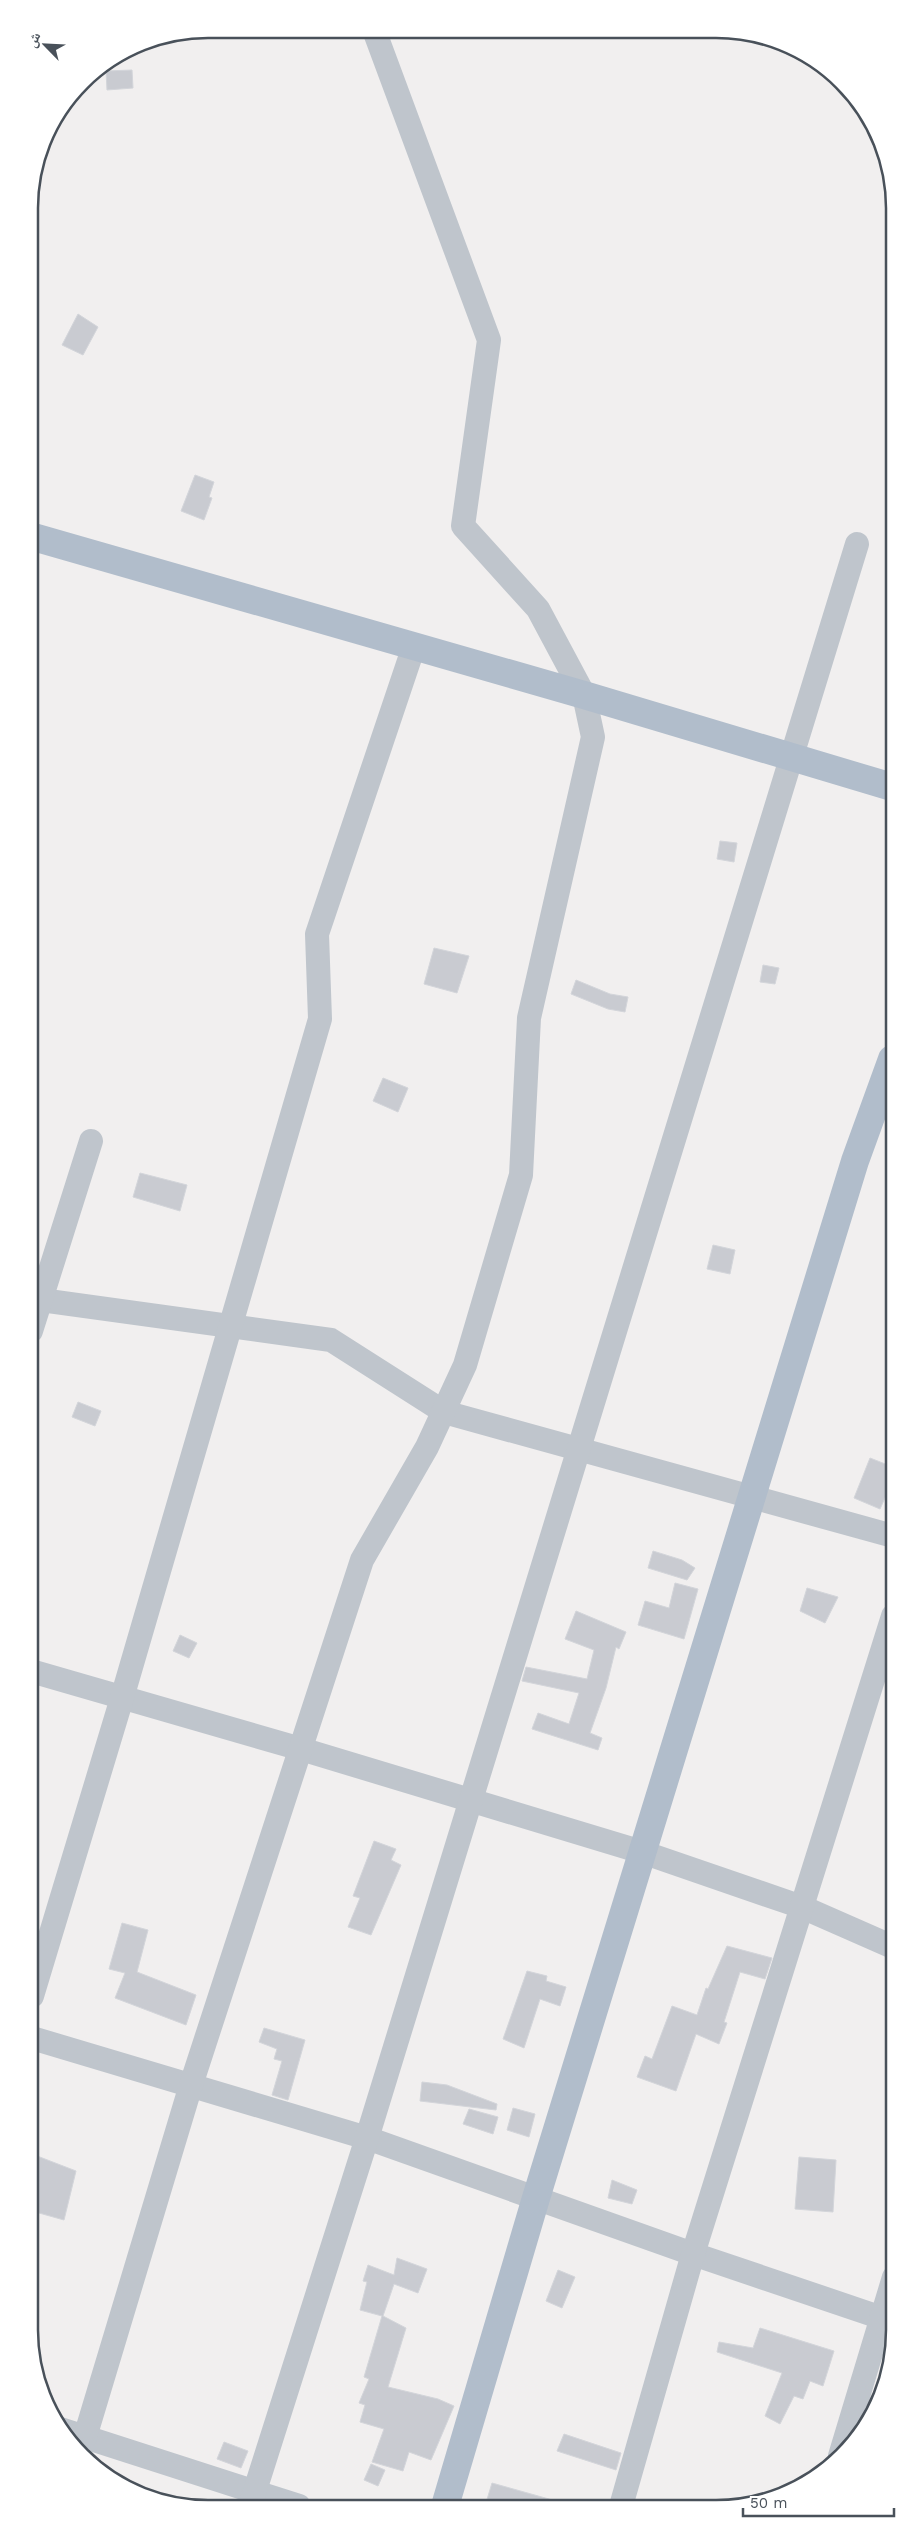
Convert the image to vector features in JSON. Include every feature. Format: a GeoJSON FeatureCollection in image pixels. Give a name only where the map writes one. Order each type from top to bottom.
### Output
{"type":"FeatureCollection","features":[{"type":"Feature","properties":{"kind":"main road"},"geometry":{"type":"LineString","coordinates":[[38,538],[584,695],[886,785]]}},
{"type":"Feature","properties":{"kind":"main road"},"geometry":{"type":"LineString","coordinates":[[447,2500],[536,2198],[751,1497],[855,1161],[886,1077]]}},
{"type":"Feature","properties":{"kind":"street"},"geometry":{"type":"LineString","coordinates":[[85,2437],[191,2085],[362,1560],[427,1447],[465,1365],[521,1175],[529,1018],[592,737],[584,695],[538,609],[463,526],[489,340],[377,38]]}},
{"type":"Feature","properties":{"kind":"street"},"geometry":{"type":"LineString","coordinates":[[72,2433],[252,2499],[367,2138],[857,544]]}},
{"type":"Feature","properties":{"kind":"street"},"geometry":{"type":"LineString","coordinates":[[38,1976],[122,1698],[320,1019],[317,934],[414,646]]}},
{"type":"Feature","properties":{"kind":"street"},"geometry":{"type":"LineString","coordinates":[[38,1292],[91,1141]]}},
{"type":"Feature","properties":{"kind":"street"},"geometry":{"type":"LineString","coordinates":[[38,1298],[330,1340],[444,1412],[885,1534]]}},
{"type":"Feature","properties":{"kind":"street"},"geometry":{"type":"LineString","coordinates":[[623,2500],[693,2254],[885,1641]]}},
{"type":"Feature","properties":{"kind":"street"},"geometry":{"type":"LineString","coordinates":[[38,1673],[300,1749],[642,1852],[802,1907],[885,1943]]}},
{"type":"Feature","properties":{"kind":"street"},"geometry":{"type":"LineString","coordinates":[[38,2040],[367,2138],[693,2254],[885,2319]]}},
{"type":"Feature","properties":{"kind":"street"},"geometry":{"type":"LineString","coordinates":[[846,2439],[885,2328]]}},
{"type":"Feature","properties":{"kind":"building"},"geometry":{"type":"Polygon","coordinates":[[[132,70],[133,88],[107,90],[107,71],[132,70]]]}},
{"type":"Feature","properties":{"kind":"building"},"geometry":{"type":"Polygon","coordinates":[[[78,314],[98,327],[83,355],[62,345],[78,314]]]}},
{"type":"Feature","properties":{"kind":"building"},"geometry":{"type":"Polygon","coordinates":[[[195,475],[214,482],[209,497],[212,498],[204,520],[181,511],[195,475]]]}},
{"type":"Feature","properties":{"kind":"building"},"geometry":{"type":"Polygon","coordinates":[[[720,841],[737,843],[734,862],[717,859],[720,841]]]}},
{"type":"Feature","properties":{"kind":"building"},"geometry":{"type":"Polygon","coordinates":[[[434,948],[469,956],[457,993],[424,984],[434,948]]]}},
{"type":"Feature","properties":{"kind":"building"},"geometry":{"type":"Polygon","coordinates":[[[763,965],[779,968],[775,984],[760,982],[763,965]]]}},
{"type":"Feature","properties":{"kind":"building"},"geometry":{"type":"Polygon","coordinates":[[[576,980],[610,994],[628,997],[625,1012],[608,1009],[571,994],[576,980]]]}},
{"type":"Feature","properties":{"kind":"building"},"geometry":{"type":"Polygon","coordinates":[[[383,1078],[408,1088],[398,1112],[373,1101],[383,1078]]]}},
{"type":"Feature","properties":{"kind":"building"},"geometry":{"type":"Polygon","coordinates":[[[140,1173],[187,1185],[180,1211],[133,1197],[140,1173]]]}},
{"type":"Feature","properties":{"kind":"building"},"geometry":{"type":"Polygon","coordinates":[[[713,1245],[735,1250],[730,1274],[707,1269],[713,1245]]]}},
{"type":"Feature","properties":{"kind":"building"},"geometry":{"type":"Polygon","coordinates":[[[78,1402],[101,1411],[95,1426],[72,1417],[78,1402]]]}},
{"type":"Feature","properties":{"kind":"building"},"geometry":{"type":"Polygon","coordinates":[[[870,1458],[885,1464],[885,1497],[880,1509],[854,1498],[870,1458]]]}},
{"type":"Feature","properties":{"kind":"building"},"geometry":{"type":"Polygon","coordinates":[[[653,1551],[682,1560],[695,1568],[687,1580],[648,1568],[653,1551]]]}},
{"type":"Feature","properties":{"kind":"building"},"geometry":{"type":"Polygon","coordinates":[[[675,1583],[698,1589],[684,1639],[638,1625],[645,1601],[669,1608],[675,1583]]]}},
{"type":"Feature","properties":{"kind":"building"},"geometry":{"type":"Polygon","coordinates":[[[807,1588],[838,1597],[825,1623],[800,1611],[807,1588]]]}},
{"type":"Feature","properties":{"kind":"building"},"geometry":{"type":"Polygon","coordinates":[[[576,1611],[626,1632],[619,1649],[616,1647],[606,1688],[590,1733],[602,1738],[598,1750],[532,1729],[538,1713],[569,1724],[579,1693],[522,1681],[526,1667],[587,1679],[594,1650],[565,1639],[576,1611]]]}},
{"type":"Feature","properties":{"kind":"building"},"geometry":{"type":"Polygon","coordinates":[[[180,1635],[197,1643],[189,1658],[173,1651],[180,1635]]]}},
{"type":"Feature","properties":{"kind":"building"},"geometry":{"type":"Polygon","coordinates":[[[374,1841],[396,1849],[391,1860],[401,1865],[371,1935],[348,1927],[360,1898],[353,1896],[374,1841]]]}},
{"type":"Feature","properties":{"kind":"building"},"geometry":{"type":"Polygon","coordinates":[[[122,1923],[148,1930],[137,1972],[196,1995],[186,2025],[115,1998],[125,1973],[109,1969],[122,1923]]]}},
{"type":"Feature","properties":{"kind":"building"},"geometry":{"type":"Polygon","coordinates":[[[727,1946],[772,1958],[765,1979],[740,1972],[724,2022],[727,2023],[719,2044],[696,2034],[676,2091],[637,2077],[645,2056],[652,2059],[672,2006],[697,2015],[706,1988],[708,1989],[727,1946]]]}},
{"type":"Feature","properties":{"kind":"building"},"geometry":{"type":"Polygon","coordinates":[[[527,1971],[547,1976],[546,1981],[566,1987],[560,2006],[540,1999],[524,2048],[503,2039],[527,1971]]]}},
{"type":"Feature","properties":{"kind":"building"},"geometry":{"type":"Polygon","coordinates":[[[264,2028],[305,2040],[288,2100],[272,2095],[282,2061],[274,2059],[277,2049],[259,2042],[264,2028]]]}},
{"type":"Feature","properties":{"kind":"building"},"geometry":{"type":"Polygon","coordinates":[[[422,2082],[447,2085],[497,2104],[496,2110],[420,2101],[422,2082]]]}},
{"type":"Feature","properties":{"kind":"building"},"geometry":{"type":"Polygon","coordinates":[[[513,2108],[535,2114],[529,2137],[507,2130],[513,2108]]]}},
{"type":"Feature","properties":{"kind":"building"},"geometry":{"type":"Polygon","coordinates":[[[469,2109],[498,2117],[493,2134],[463,2124],[469,2109]]]}},
{"type":"Feature","properties":{"kind":"building"},"geometry":{"type":"Polygon","coordinates":[[[38,2156],[76,2171],[64,2220],[38,2213],[38,2156]]]}},
{"type":"Feature","properties":{"kind":"building"},"geometry":{"type":"Polygon","coordinates":[[[799,2157],[836,2160],[833,2212],[795,2209],[799,2157]]]}},
{"type":"Feature","properties":{"kind":"building"},"geometry":{"type":"Polygon","coordinates":[[[612,2180],[637,2190],[632,2204],[608,2198],[612,2180]]]}},
{"type":"Feature","properties":{"kind":"building"},"geometry":{"type":"Polygon","coordinates":[[[397,2258],[427,2269],[418,2293],[394,2284],[383,2316],[406,2328],[388,2387],[438,2399],[454,2406],[431,2460],[409,2452],[403,2471],[372,2462],[384,2429],[360,2422],[365,2405],[359,2403],[369,2379],[364,2377],[382,2316],[360,2310],[367,2282],[363,2281],[368,2265],[394,2275],[397,2258]]]}},
{"type":"Feature","properties":{"kind":"building"},"geometry":{"type":"Polygon","coordinates":[[[558,2270],[575,2277],[562,2308],[546,2301],[558,2270]]]}},
{"type":"Feature","properties":{"kind":"building"},"geometry":{"type":"Polygon","coordinates":[[[760,2328],[834,2351],[823,2386],[810,2381],[803,2399],[794,2396],[780,2424],[765,2416],[782,2373],[717,2352],[719,2342],[753,2348],[760,2328]]]}},
{"type":"Feature","properties":{"kind":"building"},"geometry":{"type":"Polygon","coordinates":[[[564,2434],[621,2453],[616,2470],[557,2451],[564,2434]]]}},
{"type":"Feature","properties":{"kind":"building"},"geometry":{"type":"Polygon","coordinates":[[[224,2442],[248,2451],[241,2468],[217,2459],[224,2442]]]}},
{"type":"Feature","properties":{"kind":"building"},"geometry":{"type":"Polygon","coordinates":[[[371,2464],[385,2470],[378,2486],[364,2480],[371,2464]]]}},
{"type":"Feature","properties":{"kind":"building"},"geometry":{"type":"Polygon","coordinates":[[[492,2483],[552,2500],[487,2500],[492,2483]]]}}]}
